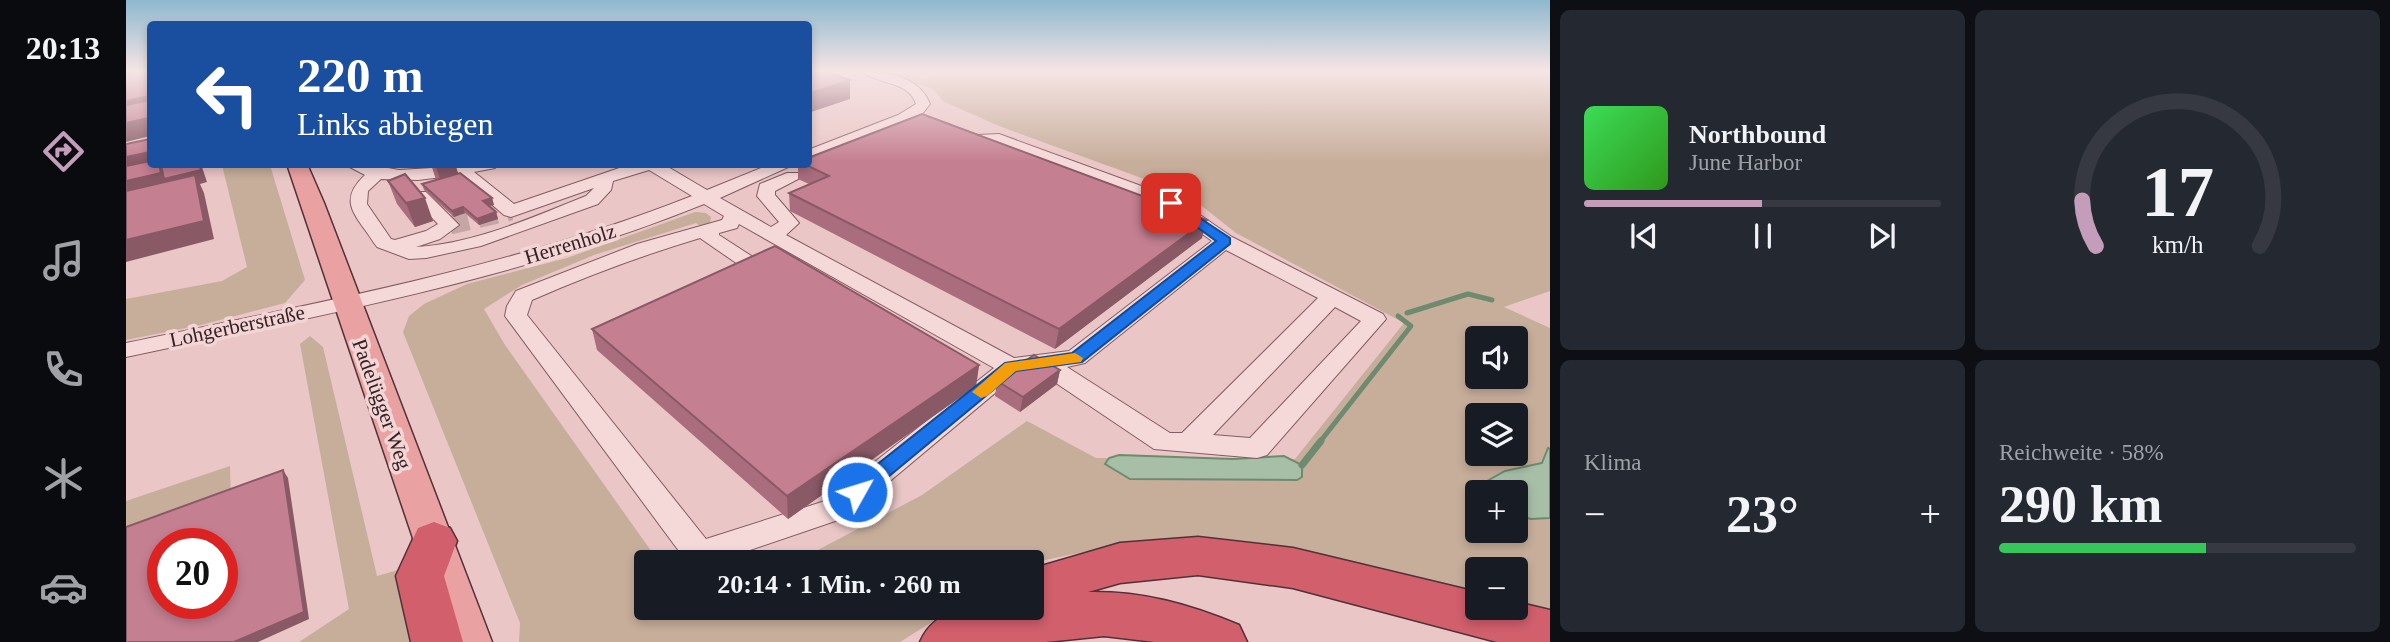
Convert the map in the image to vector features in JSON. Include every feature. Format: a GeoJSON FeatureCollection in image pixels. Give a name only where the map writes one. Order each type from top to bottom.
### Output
{"type":"FeatureCollection","features":[{"type":"Feature","properties":{"kind":"highway"},"geometry":{"type":"LineString","coordinates":[[434,541],[421,576],[437,642]]}},
{"type":"Feature","properties":{"kind":"highway"},"geometry":{"type":"LineString","coordinates":[[1044,585],[1120,563],[1198,556],[1293,568],[1550,633]]}},
{"type":"Feature","properties":{"kind":"highway"},"geometry":{"type":"LineString","coordinates":[[988,642],[1010,628],[1076,615],[1118,613],[1178,624],[1221,642]]}},
{"type":"Feature","properties":{"kind":"highway"},"geometry":{"type":"LineString","coordinates":[[947,642],[984,620]]}},
{"type":"Feature","properties":{"kind":"main road","name":"Padelügger Weg"},"geometry":{"type":"LineString","coordinates":[[299,168],[470,642]]}},
{"type":"Feature","properties":{"kind":"street"},"geometry":{"type":"LineString","coordinates":[[812,154],[838,139],[903,118],[918,110],[922,102]]}},
{"type":"Feature","properties":{"kind":"street"},"geometry":{"type":"LineString","coordinates":[[772,235],[790,223],[766,196],[766,187],[923,125],[903,118]]}},
{"type":"Feature","properties":{"kind":"street"},"geometry":{"type":"LineString","coordinates":[[945,131],[978,140],[994,137],[1171,203],[1225,241],[1375,319],[1256,448],[1164,442],[1042,362]]}},
{"type":"Feature","properties":{"kind":"street"},"geometry":{"type":"LineString","coordinates":[[354,168],[374,203],[396,234],[418,234],[424,231],[424,224]]}},
{"type":"Feature","properties":{"kind":"street"},"geometry":{"type":"LineString","coordinates":[[365,185],[471,168]]}},
{"type":"Feature","properties":{"kind":"street"},"geometry":{"type":"LineString","coordinates":[[466,169],[466,174],[511,211],[641,168]]}},
{"type":"Feature","properties":{"kind":"street"},"geometry":{"type":"LineString","coordinates":[[656,168],[701,197],[1011,367]]}},
{"type":"Feature","properties":{"kind":"street","name":"Herrenholz"},"geometry":{"type":"LineString","coordinates":[[347,303],[493,267],[596,237],[777,168]]}},
{"type":"Feature","properties":{"kind":"street"},"geometry":{"type":"LineString","coordinates":[[365,185],[358,204],[384,243],[407,254],[430,253],[592,200],[602,190],[606,178]]}},
{"type":"Feature","properties":{"kind":"street"},"geometry":{"type":"LineString","coordinates":[[365,185],[369,189],[399,192],[412,197],[450,225],[433,235],[395,247]]}},
{"type":"Feature","properties":{"kind":"street"},"geometry":{"type":"LineString","coordinates":[[732,213],[766,196]]}},
{"type":"Feature","properties":{"kind":"street"},"geometry":{"type":"LineString","coordinates":[[732,213],[730,224],[644,248],[524,296],[516,316],[699,554],[836,509],[1011,367],[1076,358],[1225,241]]}},
{"type":"Feature","properties":{"kind":"street"},"geometry":{"type":"LineString","coordinates":[[1188,444],[1332,297]]}},
{"type":"Feature","properties":{"kind":"street","name":"Lohgerberstraße"},"geometry":{"type":"LineString","coordinates":[[126,350],[347,303]]}},
{"type":"Feature","properties":{"kind":"lane"},"geometry":{"type":"LineString","coordinates":[[709,232],[710,238],[749,263]]}},
{"type":"Feature","properties":{"kind":"shaded area"},"geometry":{"type":"Polygon","coordinates":[[[945,102],[1550,102],[1550,291],[1504,307],[1550,328],[1550,612],[1528,607],[1528,557],[1465,557],[1465,594],[1176,542],[1089,551],[1044,560],[1044,550],[818,550],[922,495],[1027,421],[1096,458],[1295,459],[1404,323],[1236,233],[1188,195],[999,126],[945,102]]]}},
{"type":"Feature","properties":{"kind":"shaded area"},"geometry":{"type":"Polygon","coordinates":[[[223,168],[271,168],[305,280],[285,303],[201,325],[126,340],[126,299],[222,281],[247,267],[223,168]]]}},
{"type":"Feature","properties":{"kind":"shaded area"},"geometry":{"type":"Polygon","coordinates":[[[695,212],[706,213],[711,217],[710,223],[702,227],[696,223],[594,255],[522,285],[484,309],[505,345],[650,550],[634,550],[634,620],[935,620],[900,642],[519,642],[520,623],[403,332],[409,316],[424,304],[467,284],[567,258],[695,212]]]}},
{"type":"Feature","properties":{"kind":"shaded area"},"geometry":{"type":"Polygon","coordinates":[[[310,336],[323,347],[377,576],[398,570],[415,642],[299,642],[349,609],[300,344],[310,336]]]}},
{"type":"Feature","properties":{"kind":"shaded area"},"geometry":{"type":"Polygon","coordinates":[[[1548,448],[1550,518],[1531,519],[1528,518],[1528,480],[1489,480],[1505,471],[1542,463],[1548,448]]]}},
{"type":"Feature","properties":{"kind":"shaded area"},"geometry":{"type":"Polygon","coordinates":[[[1119,455],[1233,459],[1284,456],[1302,465],[1302,477],[1297,480],[1130,479],[1105,464],[1109,458],[1119,455]]]}},
{"type":"Feature","properties":{"kind":"shaded area"},"geometry":{"type":"Polygon","coordinates":[[[230,466],[231,498],[126,536],[126,501],[230,466]]]}},
{"type":"Feature","properties":{"kind":"building"},"geometry":{"type":"Polygon","coordinates":[[[147,102],[147,118],[126,123],[126,105],[147,102]]]}},
{"type":"Feature","properties":{"kind":"building"},"geometry":{"type":"Polygon","coordinates":[[[922,114],[1207,220],[1059,329],[789,193],[829,176],[812,168],[812,156],[922,114]]]}},
{"type":"Feature","properties":{"kind":"building"},"geometry":{"type":"Polygon","coordinates":[[[147,140],[147,153],[126,157],[126,144],[147,140]]]}},
{"type":"Feature","properties":{"kind":"building"},"geometry":{"type":"Polygon","coordinates":[[[147,162],[147,168],[160,168],[161,173],[126,181],[126,166],[147,162]]]}},
{"type":"Feature","properties":{"kind":"building"},"geometry":{"type":"Polygon","coordinates":[[[162,168],[201,170],[164,179],[162,168]]]}},
{"type":"Feature","properties":{"kind":"building"},"geometry":{"type":"Polygon","coordinates":[[[460,173],[492,198],[483,201],[496,212],[477,219],[463,207],[452,211],[422,184],[460,173]]]}},
{"type":"Feature","properties":{"kind":"building"},"geometry":{"type":"Polygon","coordinates":[[[405,174],[425,198],[406,203],[388,181],[405,174]]]}},
{"type":"Feature","properties":{"kind":"building"},"geometry":{"type":"Polygon","coordinates":[[[195,175],[204,221],[126,240],[126,191],[195,175]]]}},
{"type":"Feature","properties":{"kind":"building"},"geometry":{"type":"Polygon","coordinates":[[[775,246],[979,365],[787,496],[592,329],[775,246]]]}},
{"type":"Feature","properties":{"kind":"building"},"geometry":{"type":"Polygon","coordinates":[[[1034,355],[1060,370],[1023,397],[997,381],[1034,355]]]}},
{"type":"Feature","properties":{"kind":"building"},"geometry":{"type":"Polygon","coordinates":[[[283,470],[304,612],[234,642],[126,642],[126,527],[283,470]]]}},
{"type":"Feature","properties":{"kind":"waterway"},"geometry":{"type":"LineString","coordinates":[[1407,313],[1468,294],[1492,300]]}},
{"type":"Feature","properties":{"kind":"waterway"},"geometry":{"type":"LineString","coordinates":[[1319,443],[1411,326],[1398,316]]}},
{"type":"Feature","properties":{"kind":"waterway"},"geometry":{"type":"LineString","coordinates":[[1302,465],[1321,441]]}},
{"type":"Feature","properties":{"kind":"tunnel"},"geometry":{"type":"LineString","coordinates":[[450,225],[511,211]]}},
{"type":"Feature","properties":{"kind":"slow traffic"},"geometry":{"type":"LineString","coordinates":[[981,392],[1011,367],[1075,358]]}},
{"type":"Feature","properties":{"kind":"route"},"geometry":{"type":"LineString","coordinates":[[857,492],[1011,367],[1076,358],[1225,241],[1171,203]]}}]}
